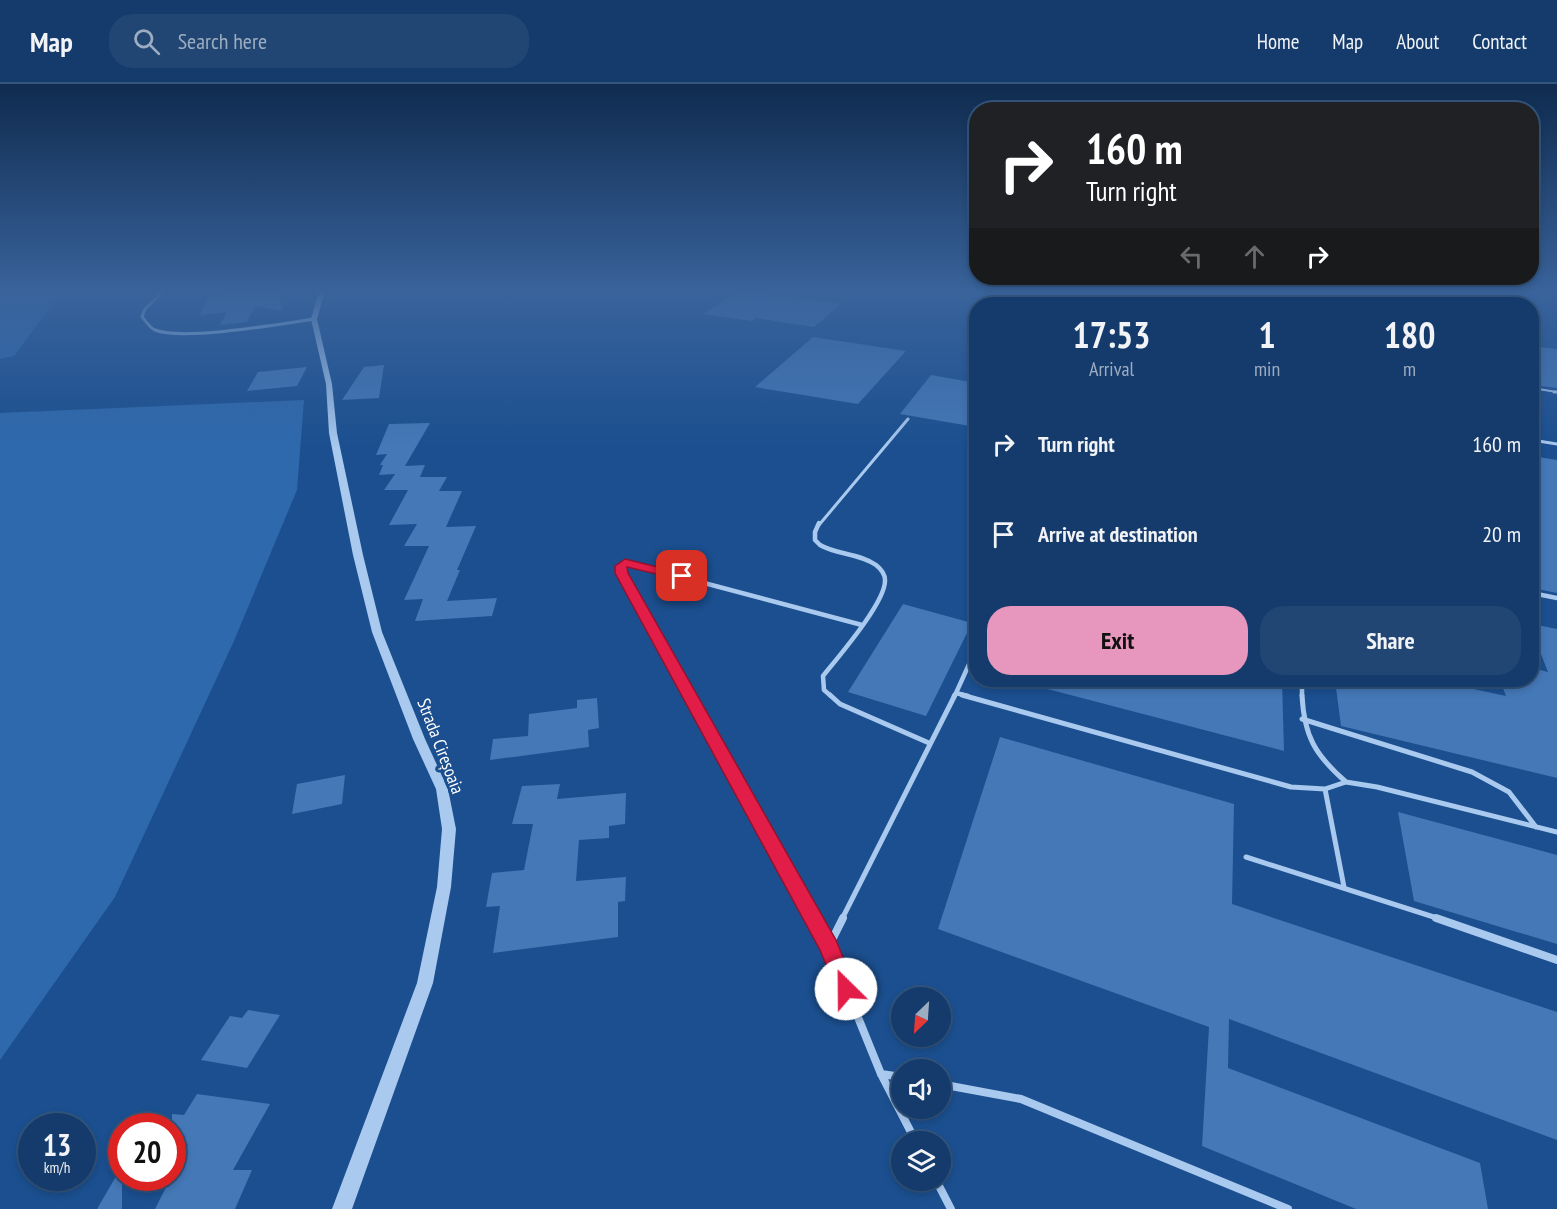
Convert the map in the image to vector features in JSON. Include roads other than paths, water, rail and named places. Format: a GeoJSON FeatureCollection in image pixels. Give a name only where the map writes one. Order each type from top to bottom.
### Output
{"type":"FeatureCollection","features":[{"type":"Feature","properties":{"kind":"street","name":"Strada Cireșoaia"},"geometry":{"type":"LineString","coordinates":[[320,344],[327,375],[333,433],[358,555],[377,632],[419,739],[442,789],[449,829],[444,887],[425,983],[342,1209]]}},
{"type":"Feature","properties":{"kind":"lane"},"geometry":{"type":"LineString","coordinates":[[1539,389],[1557,392]]}},
{"type":"Feature","properties":{"kind":"lane"},"geometry":{"type":"LineString","coordinates":[[908,419],[821,520],[815,532],[815,540],[823,548],[866,560],[884,572],[886,585],[862,625],[823,676],[824,690],[840,704],[929,743]]}},
{"type":"Feature","properties":{"kind":"lane"},"geometry":{"type":"LineString","coordinates":[[1539,441],[1557,444]]}},
{"type":"Feature","properties":{"kind":"lane"},"geometry":{"type":"LineString","coordinates":[[862,625],[637,564],[625,562],[621,566],[622,573],[829,946],[881,1074],[910,1131]]}},
{"type":"Feature","properties":{"kind":"lane"},"geometry":{"type":"LineString","coordinates":[[1539,594],[1557,598]]}},
{"type":"Feature","properties":{"kind":"lane"},"geometry":{"type":"LineString","coordinates":[[829,946],[969,664]]}},
{"type":"Feature","properties":{"kind":"lane"},"geometry":{"type":"LineString","coordinates":[[1302,687],[1302,719],[1310,741],[1321,759],[1346,782]]}},
{"type":"Feature","properties":{"kind":"lane"},"geometry":{"type":"LineString","coordinates":[[956,693],[1291,787],[1325,789],[1346,782],[1377,787],[1557,832]]}},
{"type":"Feature","properties":{"kind":"lane"},"geometry":{"type":"LineString","coordinates":[[1302,719],[1473,772],[1509,792],[1536,826]]}},
{"type":"Feature","properties":{"kind":"lane"},"geometry":{"type":"LineString","coordinates":[[1325,789],[1344,887]]}},
{"type":"Feature","properties":{"kind":"lane"},"geometry":{"type":"LineString","coordinates":[[1246,858],[1344,887],[1557,960]]}},
{"type":"Feature","properties":{"kind":"lane"},"geometry":{"type":"LineString","coordinates":[[881,1074],[891,1075]]}},
{"type":"Feature","properties":{"kind":"lane"},"geometry":{"type":"LineString","coordinates":[[951,1086],[1021,1099],[1288,1209]]}},
{"type":"Feature","properties":{"kind":"lane"},"geometry":{"type":"LineString","coordinates":[[942,1191],[951,1209]]}}]}
